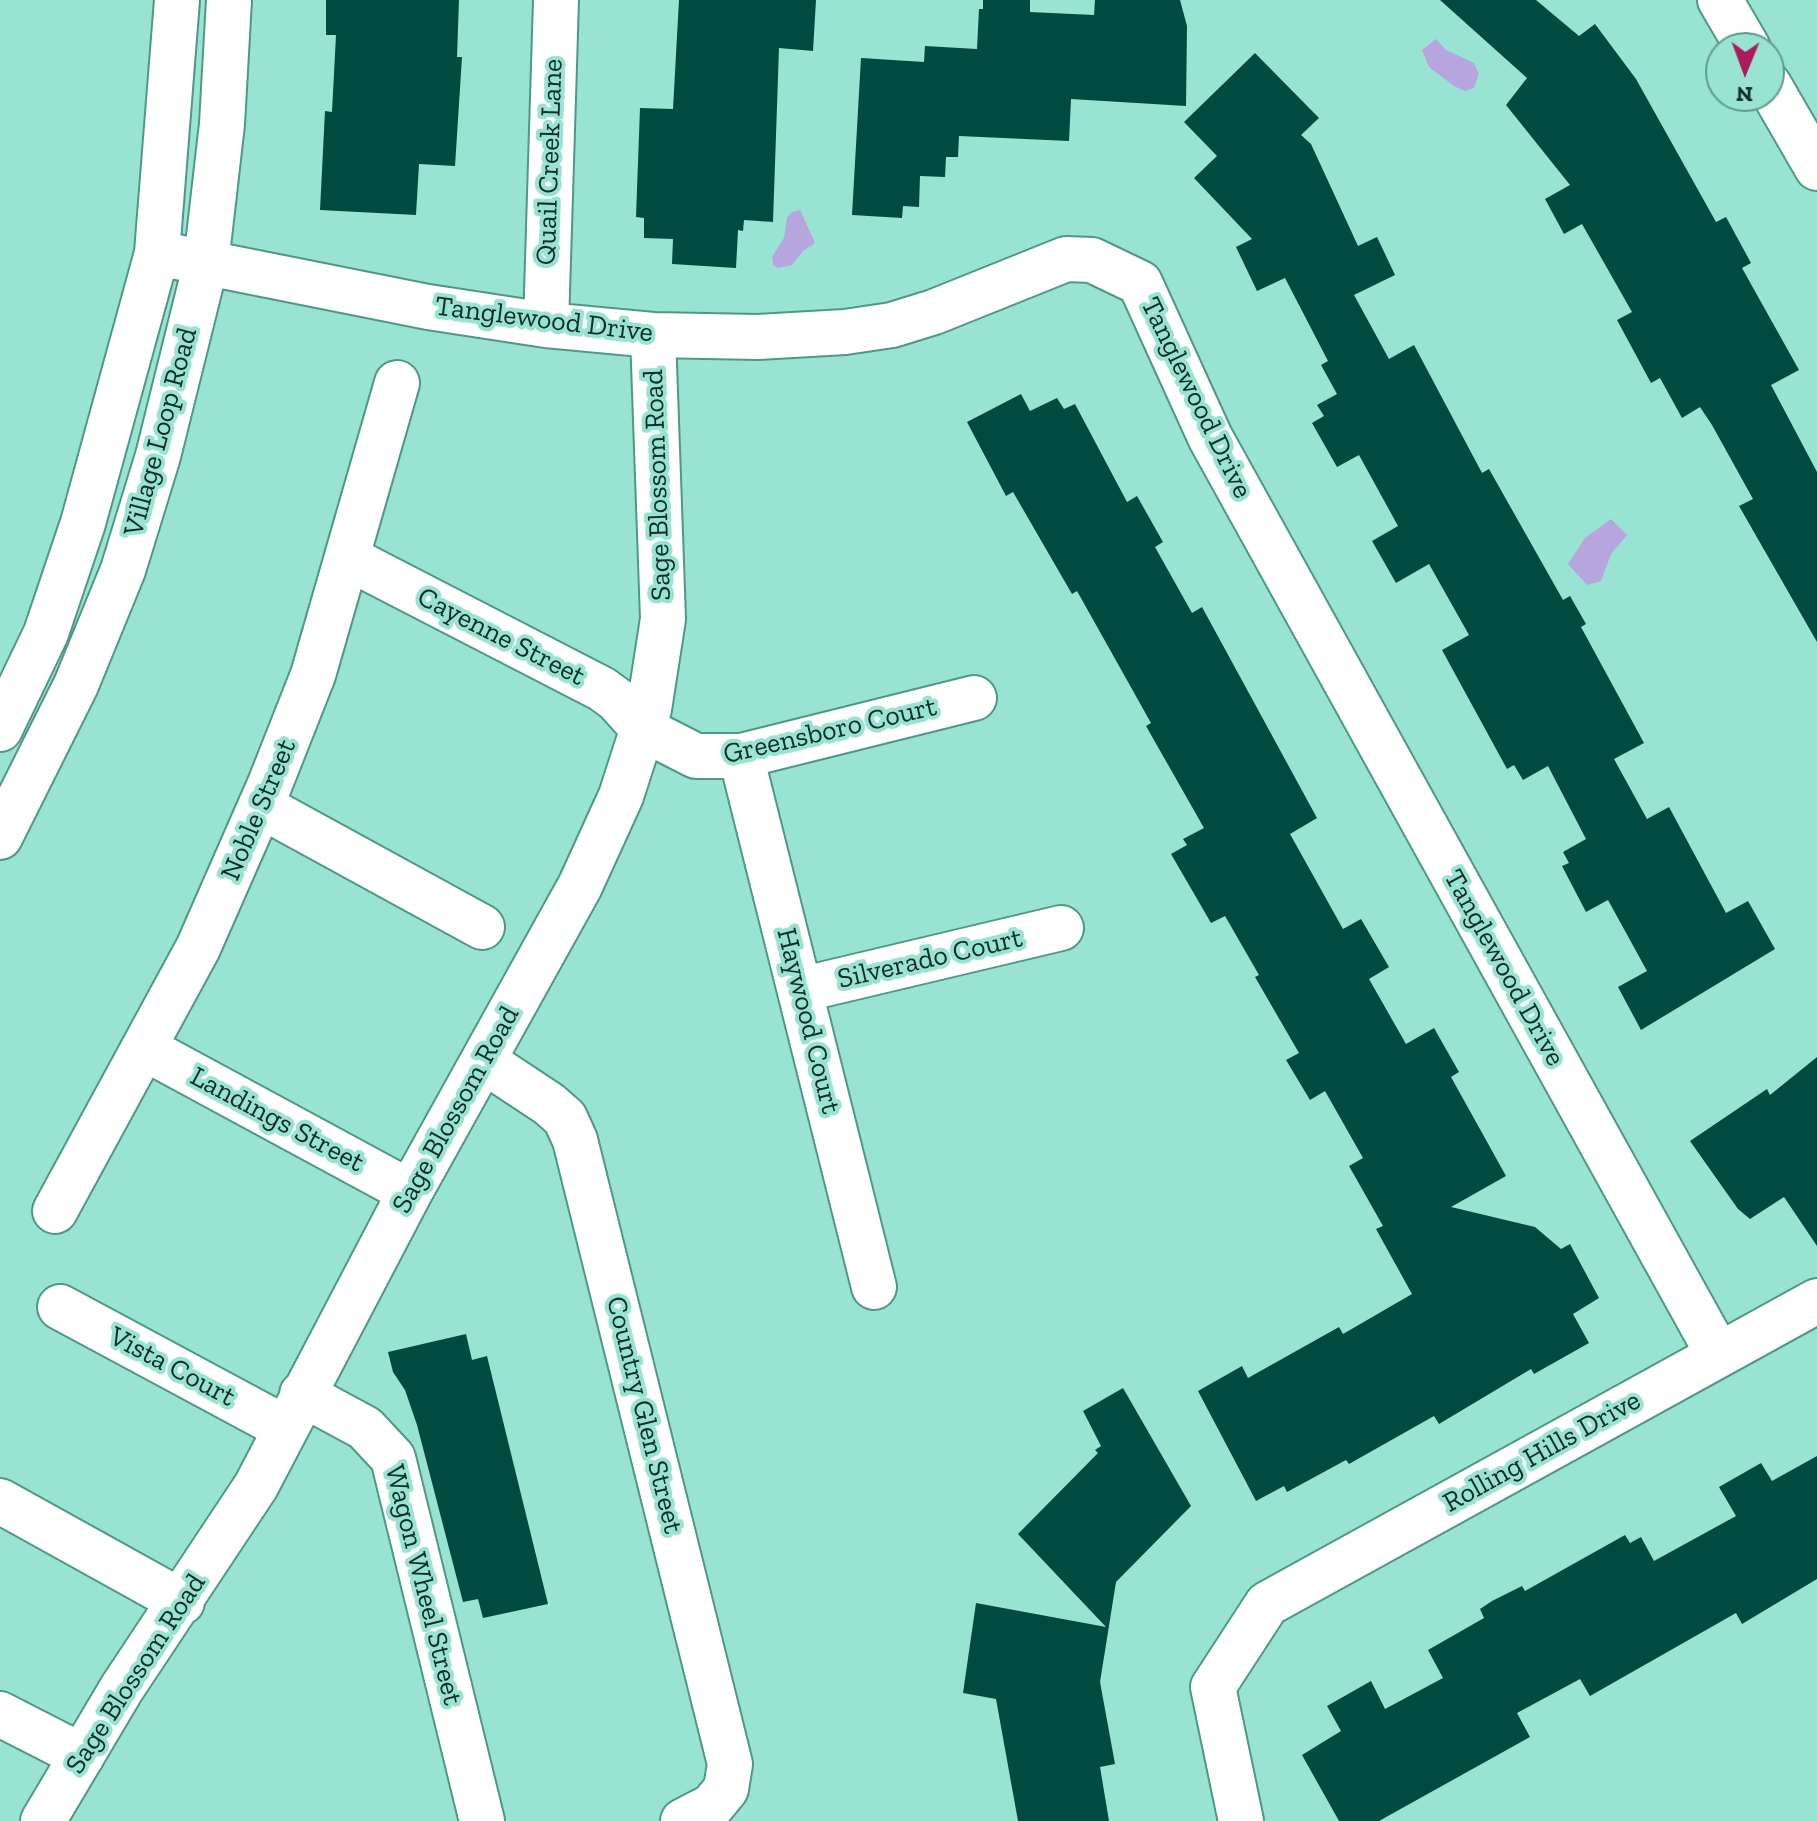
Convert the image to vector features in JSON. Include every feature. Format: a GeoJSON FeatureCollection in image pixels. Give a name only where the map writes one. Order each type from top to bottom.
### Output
{"type":"FeatureCollection","features":[{"type":"Feature","properties":{"kind":"street","name":"Village Loop Road"},"geometry":{"type":"LineString","coordinates":[[0,729],[46,633],[83,523],[157,253],[177,0]]}},
{"type":"Feature","properties":{"kind":"street","name":"Village Loop Road"},"geometry":{"type":"LineString","coordinates":[[0,837],[17,765],[76,685],[123,570],[158,456],[206,263],[222,124],[229,0]]}},
{"type":"Feature","properties":{"kind":"street","name":"Quail Creek Lane"},"geometry":{"type":"LineString","coordinates":[[546,325],[556,0]]}},
{"type":"Feature","properties":{"kind":"street"},"geometry":{"type":"LineString","coordinates":[[1720,0],[1739,32]]}},
{"type":"Feature","properties":{"kind":"street"},"geometry":{"type":"LineString","coordinates":[[1785,112],[1817,168]]}},
{"type":"Feature","properties":{"kind":"street","name":"Tanglewood Drive"},"geometry":{"type":"LineString","coordinates":[[157,253],[428,307],[546,325],[653,335],[758,337],[845,332],[892,325],[934,312],[1066,259],[1092,260],[1140,283],[1210,437],[1718,1354]]}},
{"type":"Feature","properties":{"kind":"street","name":"Sage Blossom Road"},"geometry":{"type":"LineString","coordinates":[[43,1821],[122,1688],[182,1602],[256,1486],[410,1192],[602,841],[637,755],[663,619],[653,335]]}},
{"type":"Feature","properties":{"kind":"street","name":"Noble Street"},"geometry":{"type":"LineString","coordinates":[[55,1211],[198,948],[261,806],[313,675],[397,383]]}},
{"type":"Feature","properties":{"kind":"street","name":"Cayenne Street"},"geometry":{"type":"LineString","coordinates":[[348,558],[602,689],[617,700],[643,729]]}},
{"type":"Feature","properties":{"kind":"street","name":"Greensboro Court"},"geometry":{"type":"LineString","coordinates":[[643,729],[696,756],[741,756],[974,698]]}},
{"type":"Feature","properties":{"kind":"street","name":"Haywood Court"},"geometry":{"type":"LineString","coordinates":[[741,756],[874,1287]]}},
{"type":"Feature","properties":{"kind":"street"},"geometry":{"type":"LineString","coordinates":[[261,806],[482,927]]}},
{"type":"Feature","properties":{"kind":"street","name":"Silverado Court"},"geometry":{"type":"LineString","coordinates":[[800,990],[1061,928]]}},
{"type":"Feature","properties":{"kind":"street","name":"Landings Street"},"geometry":{"type":"LineString","coordinates":[[144,1048],[410,1192]]}},
{"type":"Feature","properties":{"kind":"street","name":"Country Glen Street"},"geometry":{"type":"LineString","coordinates":[[484,1061],[549,1104],[565,1118],[575,1140],[730,1764],[726,1789],[698,1814]]}},
{"type":"Feature","properties":{"kind":"street","name":"Rolling Hills Drive"},"geometry":{"type":"LineString","coordinates":[[1241,1821],[1213,1687],[1267,1604],[1817,1301]]}},
{"type":"Feature","properties":{"kind":"street","name":"Vista Court"},"geometry":{"type":"LineString","coordinates":[[60,1307],[294,1411]]}},
{"type":"Feature","properties":{"kind":"street","name":"Wagon Wheel Street"},"geometry":{"type":"LineString","coordinates":[[294,1411],[365,1428],[393,1458],[482,1821]]}},
{"type":"Feature","properties":{"kind":"street"},"geometry":{"type":"LineString","coordinates":[[0,1501],[182,1602]]}},
{"type":"Feature","properties":{"kind":"street"},"geometry":{"type":"LineString","coordinates":[[0,1714],[82,1756]]}},
{"type":"Feature","properties":{"kind":"shaded area"},"geometry":{"type":"Polygon","coordinates":[[[1436,39],[1446,50],[1474,63],[1479,74],[1474,88],[1465,91],[1454,86],[1429,67],[1422,50],[1436,39]]]}},
{"type":"Feature","properties":{"kind":"shaded area"},"geometry":{"type":"Polygon","coordinates":[[[800,210],[815,243],[803,251],[792,265],[778,268],[773,265],[772,257],[784,238],[787,218],[792,212],[800,210]]]}},
{"type":"Feature","properties":{"kind":"shaded area"},"geometry":{"type":"Polygon","coordinates":[[[1611,519],[1627,535],[1611,554],[1601,581],[1587,585],[1568,564],[1585,538],[1611,519]]]}},
{"type":"Feature","properties":{"kind":"building"},"geometry":{"type":"Polygon","coordinates":[[[326,0],[459,0],[457,57],[462,57],[455,166],[419,164],[416,215],[320,210],[325,111],[332,112],[336,35],[326,35],[326,0]]]}},
{"type":"Feature","properties":{"kind":"building"},"geometry":{"type":"Polygon","coordinates":[[[679,0],[816,0],[813,51],[779,48],[773,222],[744,220],[743,231],[738,230],[736,268],[672,264],[673,239],[644,238],[644,218],[636,217],[640,108],[673,109],[679,0]]]}},
{"type":"Feature","properties":{"kind":"building"},"geometry":{"type":"Polygon","coordinates":[[[983,0],[1030,0],[1030,12],[1094,15],[1095,0],[1180,0],[1187,26],[1186,106],[1071,99],[1069,141],[959,136],[958,157],[946,157],[945,177],[920,176],[919,207],[903,206],[902,218],[852,215],[861,58],[924,62],[925,46],[977,49],[979,9],[983,9],[983,0]]]}},
{"type":"Feature","properties":{"kind":"building"},"geometry":{"type":"Polygon","coordinates":[[[1440,0],[1536,0],[1579,36],[1595,24],[1636,79],[1716,222],[1726,217],[1751,263],[1742,268],[1799,370],[1771,385],[1817,472],[1817,642],[1739,506],[1753,499],[1712,425],[1700,407],[1682,418],[1660,378],[1651,383],[1617,320],[1632,312],[1582,224],[1564,234],[1545,199],[1570,185],[1506,105],[1527,78],[1440,0]]]}},
{"type":"Feature","properties":{"kind":"building"},"geometry":{"type":"Polygon","coordinates":[[[1255,53],[1319,118],[1301,135],[1311,144],[1358,246],[1377,237],[1395,275],[1354,295],[1389,359],[1414,345],[1482,473],[1489,469],[1563,600],[1570,596],[1586,624],[1581,627],[1644,743],[1614,759],[1647,819],[1669,807],[1726,913],[1748,901],[1775,949],[1641,1030],[1618,987],[1647,971],[1608,900],[1586,912],[1562,866],[1569,863],[1563,852],[1586,839],[1548,766],[1523,780],[1514,765],[1507,769],[1442,650],[1469,635],[1429,564],[1396,583],[1372,541],[1398,526],[1359,455],[1337,467],[1312,423],[1324,416],[1317,405],[1337,394],[1321,365],[1328,361],[1285,278],[1257,291],[1236,247],[1252,239],[1194,178],[1217,156],[1184,122],[1255,53]]]}},
{"type":"Feature","properties":{"kind":"building"},"geometry":{"type":"Polygon","coordinates":[[[1021,394],[1030,411],[1057,398],[1064,409],[1075,404],[1127,502],[1137,496],[1163,542],[1155,547],[1192,613],[1202,607],[1317,818],[1290,834],[1343,929],[1361,919],[1389,967],[1369,979],[1406,1044],[1434,1028],[1459,1072],[1451,1077],[1506,1176],[1451,1207],[1535,1227],[1561,1249],[1570,1244],[1599,1298],[1573,1314],[1589,1343],[1534,1374],[1531,1369],[1439,1424],[1434,1416],[1349,1464],[1346,1460],[1287,1492],[1284,1486],[1256,1501],[1198,1391],[1242,1366],[1248,1378],[1339,1327],[1343,1334],[1412,1294],[1376,1229],[1383,1226],[1349,1166],[1363,1158],[1325,1091],[1310,1100],[1286,1060],[1299,1053],[1255,977],[1259,975],[1225,916],[1211,923],[1171,854],[1187,845],[1183,839],[1204,828],[1146,726],[1151,723],[1077,591],[1072,594],[1013,492],[1006,496],[967,422],[1021,394]]]}},
{"type":"Feature","properties":{"kind":"building"},"geometry":{"type":"Polygon","coordinates":[[[1817,1057],[1817,1246],[1784,1197],[1750,1219],[1738,1209],[1690,1141],[1767,1089],[1770,1095],[1817,1057]]]}},
{"type":"Feature","properties":{"kind":"building"},"geometry":{"type":"Polygon","coordinates":[[[466,1334],[472,1360],[487,1356],[548,1604],[483,1618],[478,1599],[463,1602],[417,1425],[405,1390],[393,1372],[388,1352],[466,1334]]]}},
{"type":"Feature","properties":{"kind":"building"},"geometry":{"type":"Polygon","coordinates":[[[1123,1388],[1191,1506],[1116,1582],[1100,1682],[1115,1764],[1100,1767],[1109,1821],[1018,1821],[996,1699],[963,1693],[976,1603],[1106,1627],[1018,1534],[1098,1453],[1095,1450],[1101,1446],[1083,1411],[1123,1388]]]}},
{"type":"Feature","properties":{"kind":"building"},"geometry":{"type":"Polygon","coordinates":[[[1817,1456],[1817,1579],[1742,1624],[1736,1613],[1590,1696],[1580,1679],[1517,1713],[1530,1737],[1379,1821],[1339,1821],[1302,1755],[1341,1731],[1327,1706],[1371,1681],[1385,1709],[1443,1678],[1428,1650],[1484,1618],[1480,1609],[1492,1601],[1522,1586],[1525,1591],[1625,1535],[1630,1543],[1641,1537],[1654,1561],[1736,1516],[1719,1487],[1761,1463],[1772,1481],[1817,1456]]]}}]}
